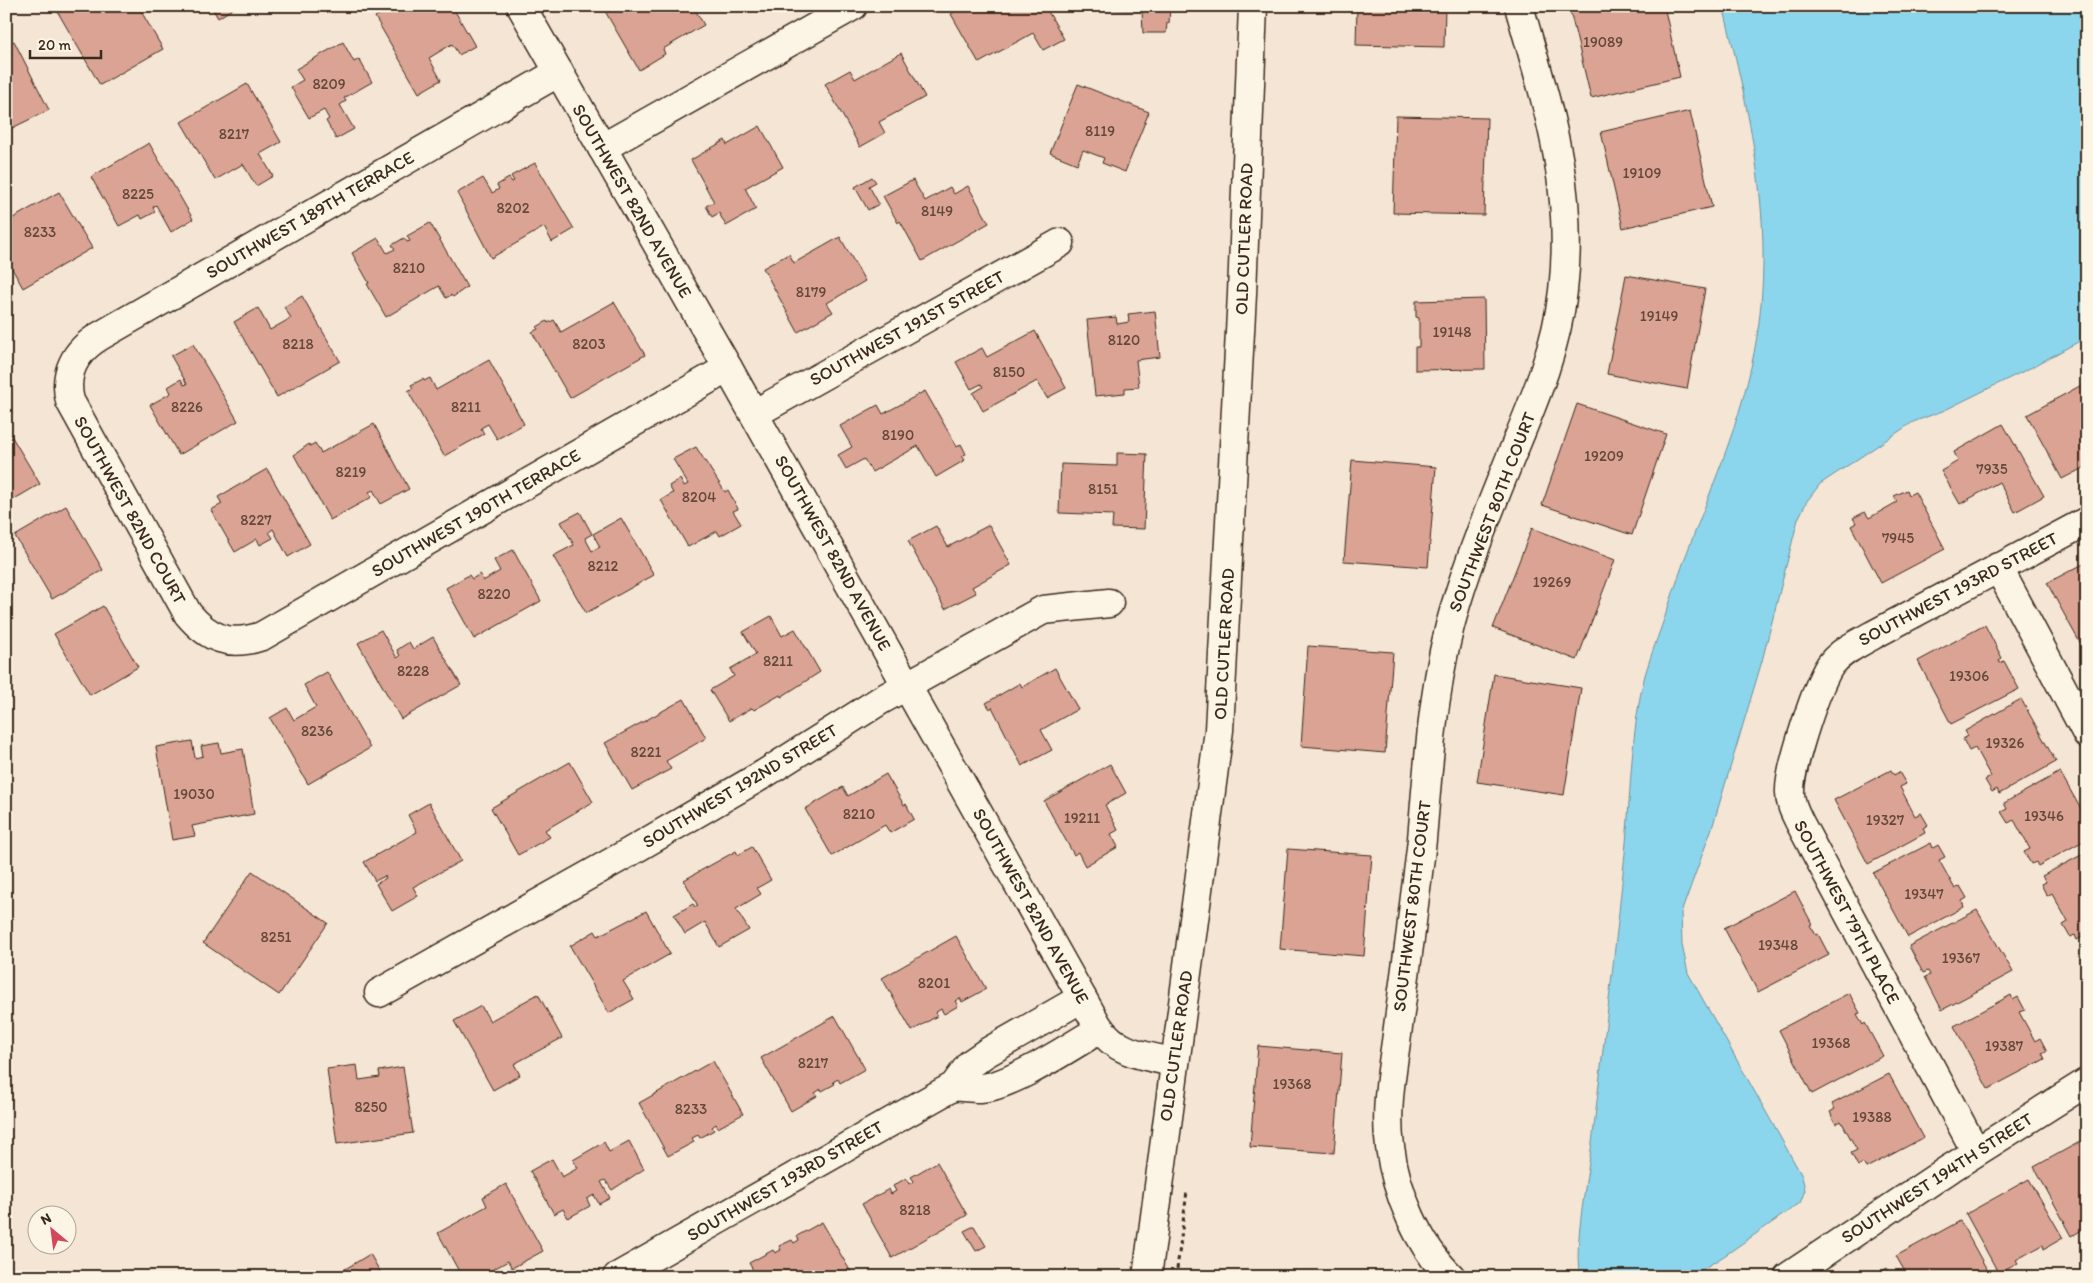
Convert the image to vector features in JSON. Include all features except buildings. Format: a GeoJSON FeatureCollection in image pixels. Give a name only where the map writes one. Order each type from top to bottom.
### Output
{"type":"FeatureCollection","features":[{"type":"Feature","properties":{"kind":"street","name":"SOUTHWEST 82ND AVENUE"},"geometry":{"type":"LineString","coordinates":[[521,6],[728,368],[1100,1029],[1120,1048],[1174,1062]]}},
{"type":"Feature","properties":{"kind":"street"},"geometry":{"type":"LineString","coordinates":[[602,148],[853,6]]}},
{"type":"Feature","properties":{"kind":"street","name":"OLD CUTLER ROAD"},"geometry":{"type":"LineString","coordinates":[[1147,1277],[1219,730],[1242,294],[1253,6]]}},
{"type":"Feature","properties":{"kind":"street","name":"SOUTHWEST 80TH COURT"},"geometry":{"type":"LineString","coordinates":[[1444,1274],[1421,1236],[1396,1176],[1389,1144],[1388,1099],[1422,842],[1432,720],[1442,659],[1456,604],[1478,539],[1544,375],[1556,334],[1563,289],[1566,226],[1560,159],[1545,97],[1519,6]]}},
{"type":"Feature","properties":{"kind":"street","name":"SOUTHWEST 189TH TERRACE"},"geometry":{"type":"LineString","coordinates":[[71,368],[80,351],[94,340],[559,72]]}},
{"type":"Feature","properties":{"kind":"street","name":"SOUTHWEST 191ST STREET"},"geometry":{"type":"LineString","coordinates":[[754,414],[1060,243]]}},
{"type":"Feature","properties":{"kind":"street","name":"SOUTHWEST 82ND COURT"},"geometry":{"type":"LineString","coordinates":[[71,368],[67,390],[74,410],[188,614],[204,631],[219,638]]}},
{"type":"Feature","properties":{"kind":"street","name":"SOUTHWEST 190TH TERRACE"},"geometry":{"type":"LineString","coordinates":[[219,638],[240,641],[262,636],[728,368]]}},
{"type":"Feature","properties":{"kind":"street","name":"SOUTHWEST 193RD STREET"},"geometry":{"type":"LineString","coordinates":[[1832,662],[1852,646],[2087,521]]}},
{"type":"Feature","properties":{"kind":"street"},"geometry":{"type":"LineString","coordinates":[[1998,567],[2087,734]]}},
{"type":"Feature","properties":{"kind":"street","name":"SOUTHWEST 192ND STREET"},"geometry":{"type":"LineString","coordinates":[[379,993],[729,795],[881,700],[1043,610],[1109,603]]}},
{"type":"Feature","properties":{"kind":"street","name":"SOUTHWEST 79TH PLACE"},"geometry":{"type":"LineString","coordinates":[[1832,662],[1819,685],[1798,751],[1790,782],[1791,803],[1804,832],[1976,1152]]}},
{"type":"Feature","properties":{"kind":"street","name":"SOUTHWEST 193RD STREET"},"geometry":{"type":"LineString","coordinates":[[617,1277],[954,1086],[970,1064],[1003,1042],[1082,998]]}},
{"type":"Feature","properties":{"kind":"street"},"geometry":{"type":"LineString","coordinates":[[954,1086],[982,1088],[998,1084],[1022,1074],[1100,1029]]}},
{"type":"Feature","properties":{"kind":"street"},"geometry":{"type":"LineString","coordinates":[[1003,1042],[1022,1074]]}},
{"type":"Feature","properties":{"kind":"street","name":"SOUTHWEST 194TH STREET"},"geometry":{"type":"LineString","coordinates":[[1788,1277],[1976,1152],[2087,1082]]}},
{"type":"Feature","properties":{"kind":"water"},"geometry":{"type":"Polygon","coordinates":[[[1723,6],[2087,6],[2087,337],[2036,365],[1945,410],[1913,422],[1820,484],[1807,501],[1798,519],[1762,661],[1713,825],[1681,913],[1682,945],[1688,973],[1802,1176],[1805,1190],[1800,1203],[1724,1256],[1690,1277],[1581,1277],[1578,1250],[1582,1209],[1615,953],[1634,737],[1640,695],[1649,662],[1682,566],[1719,471],[1739,412],[1754,353],[1759,322],[1763,282],[1761,202],[1750,123],[1723,6]]]}}]}
